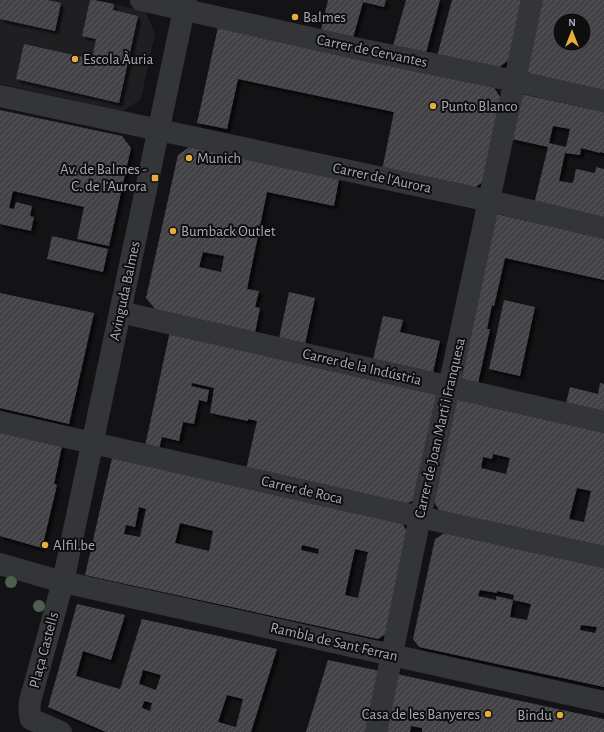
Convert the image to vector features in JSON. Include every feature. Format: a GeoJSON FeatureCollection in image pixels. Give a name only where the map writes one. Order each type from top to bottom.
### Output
{"type":"FeatureCollection","features":[{"type":"Feature","properties":{"kind":"street","name":"Carrer de Cervantes"},"geometry":{"type":"LineString","coordinates":[[141,0],[185,5],[359,49],[604,101]]}},
{"type":"Feature","properties":{"kind":"street","name":"Carrer de Joan Martí i Franquesa"},"geometry":{"type":"LineString","coordinates":[[376,732],[420,517],[490,201],[532,0]]}},
{"type":"Feature","properties":{"kind":"street","name":"Avinguda Balmes"},"geometry":{"type":"LineString","coordinates":[[63,582],[185,5]]}},
{"type":"Feature","properties":{"kind":"street","name":"Carrer de l'Aurora"},"geometry":{"type":"LineString","coordinates":[[0,96],[490,201],[604,228]]}},
{"type":"Feature","properties":{"kind":"street","name":"Carrer de la Indústria"},"geometry":{"type":"LineString","coordinates":[[120,312],[604,422]]}},
{"type":"Feature","properties":{"kind":"street","name":"Carrer de Roca"},"geometry":{"type":"LineString","coordinates":[[0,422],[604,557]]}},
{"type":"Feature","properties":{"kind":"street","name":"Rambla de Sant Ferran"},"geometry":{"type":"LineString","coordinates":[[0,564],[63,582],[604,702]]}},
{"type":"Feature","properties":{"kind":"street","name":"Plaça Castells"},"geometry":{"type":"LineString","coordinates":[[30,726],[30,702],[63,582]]}},
{"type":"Feature","properties":{"kind":"street"},"geometry":{"type":"LineString","coordinates":[[30,726],[61,732]]}},
{"type":"Feature","properties":{"kind":"shaded area","name":"Escola Àuria"},"geometry":{"type":"Polygon","coordinates":[[[0,0],[94,0],[145,11],[155,33],[141,99],[123,111],[0,84],[0,0]]]}},
{"type":"Feature","properties":{"kind":"building"},"geometry":{"type":"Polygon","coordinates":[[[0,0],[47,0],[61,3],[55,31],[0,19],[0,0]]]}},
{"type":"Feature","properties":{"kind":"building"},"geometry":{"type":"Polygon","coordinates":[[[90,0],[114,4],[113,10],[138,16],[119,103],[16,79],[24,44],[92,59],[96,39],[82,36],[90,0]]]}},
{"type":"Feature","properties":{"kind":"building"},"geometry":{"type":"Polygon","coordinates":[[[328,0],[386,0],[384,7],[363,2],[353,38],[321,30],[328,0]]]}},
{"type":"Feature","properties":{"kind":"building"},"geometry":{"type":"Polygon","coordinates":[[[406,0],[440,0],[426,53],[393,46],[406,0]]]}},
{"type":"Feature","properties":{"kind":"building"},"geometry":{"type":"Polygon","coordinates":[[[452,0],[522,0],[509,60],[497,69],[437,56],[452,0]]]}},
{"type":"Feature","properties":{"kind":"building"},"geometry":{"type":"Polygon","coordinates":[[[542,0],[604,0],[604,93],[533,78],[527,70],[542,0]]]}},
{"type":"Feature","properties":{"kind":"building","name":"Punto Blanco"},"geometry":{"type":"Polygon","coordinates":[[[218,27],[493,86],[502,100],[485,181],[472,189],[382,170],[394,112],[238,79],[227,129],[197,123],[218,27]]]}},
{"type":"Feature","properties":{"kind":"building"},"geometry":{"type":"Polygon","coordinates":[[[521,94],[604,112],[604,153],[581,148],[580,155],[565,153],[559,181],[573,183],[576,169],[595,173],[596,167],[604,169],[604,219],[534,204],[548,147],[512,139],[521,94]],[[553,126],[549,143],[566,147],[570,129],[553,126]]]}},
{"type":"Feature","properties":{"kind":"building"},"geometry":{"type":"Polygon","coordinates":[[[0,110],[122,136],[131,148],[109,246],[77,239],[84,207],[13,191],[9,208],[14,209],[16,202],[32,206],[30,216],[34,217],[31,231],[0,224],[0,110]]]}},
{"type":"Feature","properties":{"kind":"building"},"geometry":{"type":"Polygon","coordinates":[[[191,146],[339,179],[334,206],[267,192],[247,289],[259,291],[255,307],[260,308],[255,333],[156,310],[146,298],[178,155],[191,146]],[[203,252],[199,267],[221,272],[224,256],[203,252]]]}},
{"type":"Feature","properties":{"kind":"building"},"geometry":{"type":"Polygon","coordinates":[[[496,214],[604,238],[604,280],[505,258],[494,306],[492,305],[487,329],[490,329],[478,383],[460,379],[496,214]]]}},
{"type":"Feature","properties":{"kind":"building"},"geometry":{"type":"Polygon","coordinates":[[[52,236],[108,249],[103,272],[47,259],[52,236]]]}},
{"type":"Feature","properties":{"kind":"building"},"geometry":{"type":"Polygon","coordinates":[[[289,292],[315,298],[305,344],[279,338],[289,292]]]}},
{"type":"Feature","properties":{"kind":"building"},"geometry":{"type":"Polygon","coordinates":[[[0,293],[94,313],[69,424],[0,408],[0,293]]]}},
{"type":"Feature","properties":{"kind":"building"},"geometry":{"type":"Polygon","coordinates":[[[504,300],[535,307],[520,376],[489,369],[504,300]]]}},
{"type":"Feature","properties":{"kind":"building"},"geometry":{"type":"Polygon","coordinates":[[[383,316],[403,320],[400,332],[440,341],[433,372],[373,359],[383,316]]]}},
{"type":"Feature","properties":{"kind":"building"},"geometry":{"type":"Polygon","coordinates":[[[170,331],[438,392],[416,498],[405,505],[246,469],[257,421],[248,419],[248,421],[210,413],[214,388],[192,383],[191,386],[209,390],[207,402],[199,400],[194,424],[183,422],[179,441],[162,437],[159,449],[145,446],[170,331]]]}},
{"type":"Feature","properties":{"kind":"building"},"geometry":{"type":"Polygon","coordinates":[[[600,383],[604,384],[604,411],[566,403],[570,387],[598,394],[600,383]]]}},
{"type":"Feature","properties":{"kind":"building"},"geometry":{"type":"Polygon","coordinates":[[[455,398],[604,431],[604,549],[441,513],[434,502],[455,398]],[[493,454],[492,459],[483,457],[481,468],[506,474],[510,458],[493,454]],[[577,488],[569,519],[584,522],[591,491],[577,488]]]}},
{"type":"Feature","properties":{"kind":"building"},"geometry":{"type":"Polygon","coordinates":[[[0,432],[62,446],[54,484],[57,485],[42,548],[0,536],[0,432]]]}},
{"type":"Feature","properties":{"kind":"building"},"geometry":{"type":"Polygon","coordinates":[[[112,458],[402,523],[408,533],[386,634],[378,639],[85,575],[112,458]],[[139,507],[135,527],[126,525],[124,534],[140,537],[146,509],[139,507]],[[180,523],[175,543],[209,551],[213,531],[180,523]],[[302,545],[301,550],[318,554],[319,549],[302,545]],[[355,549],[345,595],[358,598],[368,552],[355,549]]]}},
{"type":"Feature","properties":{"kind":"building"},"geometry":{"type":"Polygon","coordinates":[[[446,532],[604,568],[604,687],[419,647],[413,639],[435,539],[446,532]],[[480,590],[478,596],[496,600],[496,596],[513,600],[514,595],[497,591],[497,593],[480,590]],[[513,600],[510,617],[527,620],[531,604],[513,600]],[[581,625],[580,630],[595,633],[597,627],[581,625]]]}},
{"type":"Feature","properties":{"kind":"building"},"geometry":{"type":"Polygon","coordinates":[[[77,604],[125,615],[111,660],[83,651],[76,676],[120,689],[142,619],[277,649],[251,732],[106,732],[48,707],[77,604]],[[143,670],[139,684],[156,690],[161,675],[143,670]],[[227,695],[218,722],[236,727],[243,699],[227,695]],[[144,701],[142,708],[150,711],[152,703],[144,701]]]}},
{"type":"Feature","properties":{"kind":"building"},"geometry":{"type":"Polygon","coordinates":[[[328,660],[380,671],[367,732],[306,732],[328,660]]]}},
{"type":"Feature","properties":{"kind":"building"},"geometry":{"type":"Polygon","coordinates":[[[397,674],[604,719],[604,732],[422,732],[422,728],[411,726],[410,732],[385,732],[397,674]]]}},
{"type":"Feature","properties":{"kind":"place","name":"Balmes"},"geometry":{"type":"Point","coordinates":[295,17]}},
{"type":"Feature","properties":{"kind":"place","name":"Escola Àuria"},"geometry":{"type":"Point","coordinates":[75,59]}},
{"type":"Feature","properties":{"kind":"place","name":"Punto Blanco"},"geometry":{"type":"Point","coordinates":[433,106]}},
{"type":"Feature","properties":{"kind":"place","name":"Munich"},"geometry":{"type":"Point","coordinates":[189,158]}},
{"type":"Feature","properties":{"kind":"place","name":"Av. de Balmes - C. de l'Aurora"},"geometry":{"type":"Point","coordinates":[155,178]}},
{"type":"Feature","properties":{"kind":"place","name":"Bumback Outlet"},"geometry":{"type":"Point","coordinates":[173,231]}},
{"type":"Feature","properties":{"kind":"place","name":"Alfil.be"},"geometry":{"type":"Point","coordinates":[45,545]}},
{"type":"Feature","properties":{"kind":"place","name":"Casa de les Banyeres"},"geometry":{"type":"Point","coordinates":[488,714]}},
{"type":"Feature","properties":{"kind":"place","name":"Bindu"},"geometry":{"type":"Point","coordinates":[560,715]}}]}
